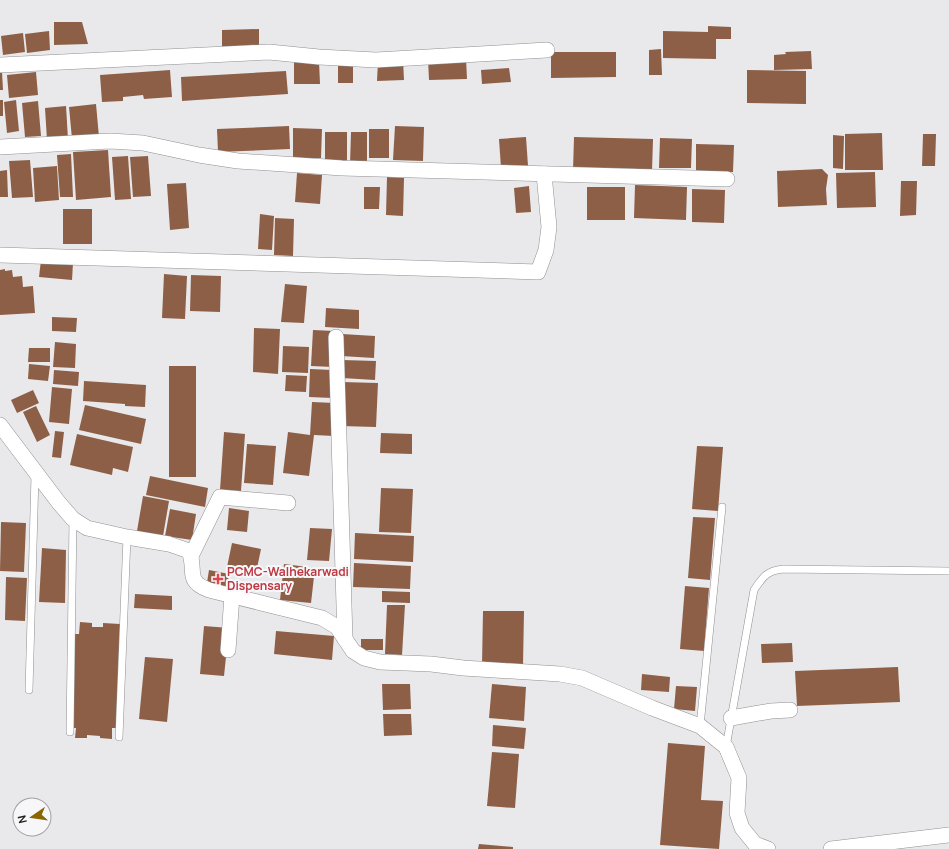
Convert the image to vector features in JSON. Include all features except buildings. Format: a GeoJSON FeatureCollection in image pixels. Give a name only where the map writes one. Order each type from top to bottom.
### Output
{"type":"FeatureCollection","features":[{"type":"Feature","properties":{"kind":"street"},"geometry":{"type":"LineString","coordinates":[[0,65],[269,52],[376,60],[547,50]]}},
{"type":"Feature","properties":{"kind":"street"},"geometry":{"type":"LineString","coordinates":[[0,147],[110,141],[143,143],[238,161],[280,164],[350,168],[727,179]]}},
{"type":"Feature","properties":{"kind":"street"},"geometry":{"type":"LineString","coordinates":[[0,255],[538,272],[546,250],[549,226],[544,174]]}},
{"type":"Feature","properties":{"kind":"street"},"geometry":{"type":"LineString","coordinates":[[336,337],[345,639]]}},
{"type":"Feature","properties":{"kind":"street"},"geometry":{"type":"LineString","coordinates":[[0,425],[73,519],[87,528],[169,544],[189,551],[194,580],[200,587],[322,618],[337,627],[353,652],[364,658],[380,662],[431,664],[463,668],[560,674],[582,678],[652,708],[700,726],[726,748],[739,778],[737,813],[742,828],[755,844],[768,849]]}},
{"type":"Feature","properties":{"kind":"street"},"geometry":{"type":"LineString","coordinates":[[191,556],[220,497],[288,502]]}},
{"type":"Feature","properties":{"kind":"street"},"geometry":{"type":"LineString","coordinates":[[228,650],[232,596]]}},
{"type":"Feature","properties":{"kind":"street"},"geometry":{"type":"LineString","coordinates":[[731,718],[771,711],[790,710]]}},
{"type":"Feature","properties":{"kind":"street"},"geometry":{"type":"LineString","coordinates":[[831,849],[949,835]]}},
{"type":"Feature","properties":{"kind":"lane"},"geometry":{"type":"LineString","coordinates":[[29,690],[36,472]]}},
{"type":"Feature","properties":{"kind":"lane"},"geometry":{"type":"LineString","coordinates":[[700,726],[722,508]]}},
{"type":"Feature","properties":{"kind":"lane"},"geometry":{"type":"LineString","coordinates":[[70,732],[73,519]]}},
{"type":"Feature","properties":{"kind":"lane"},"geometry":{"type":"LineString","coordinates":[[119,737],[127,537]]}},
{"type":"Feature","properties":{"kind":"lane"},"geometry":{"type":"LineString","coordinates":[[726,748],[754,590],[762,578],[769,572],[783,569],[949,571]]}},
{"type":"Feature","properties":{"kind":"place","name":"PCMC-Walhekarwadi Dispensary"},"geometry":{"type":"Point","coordinates":[218,579]}}]}
